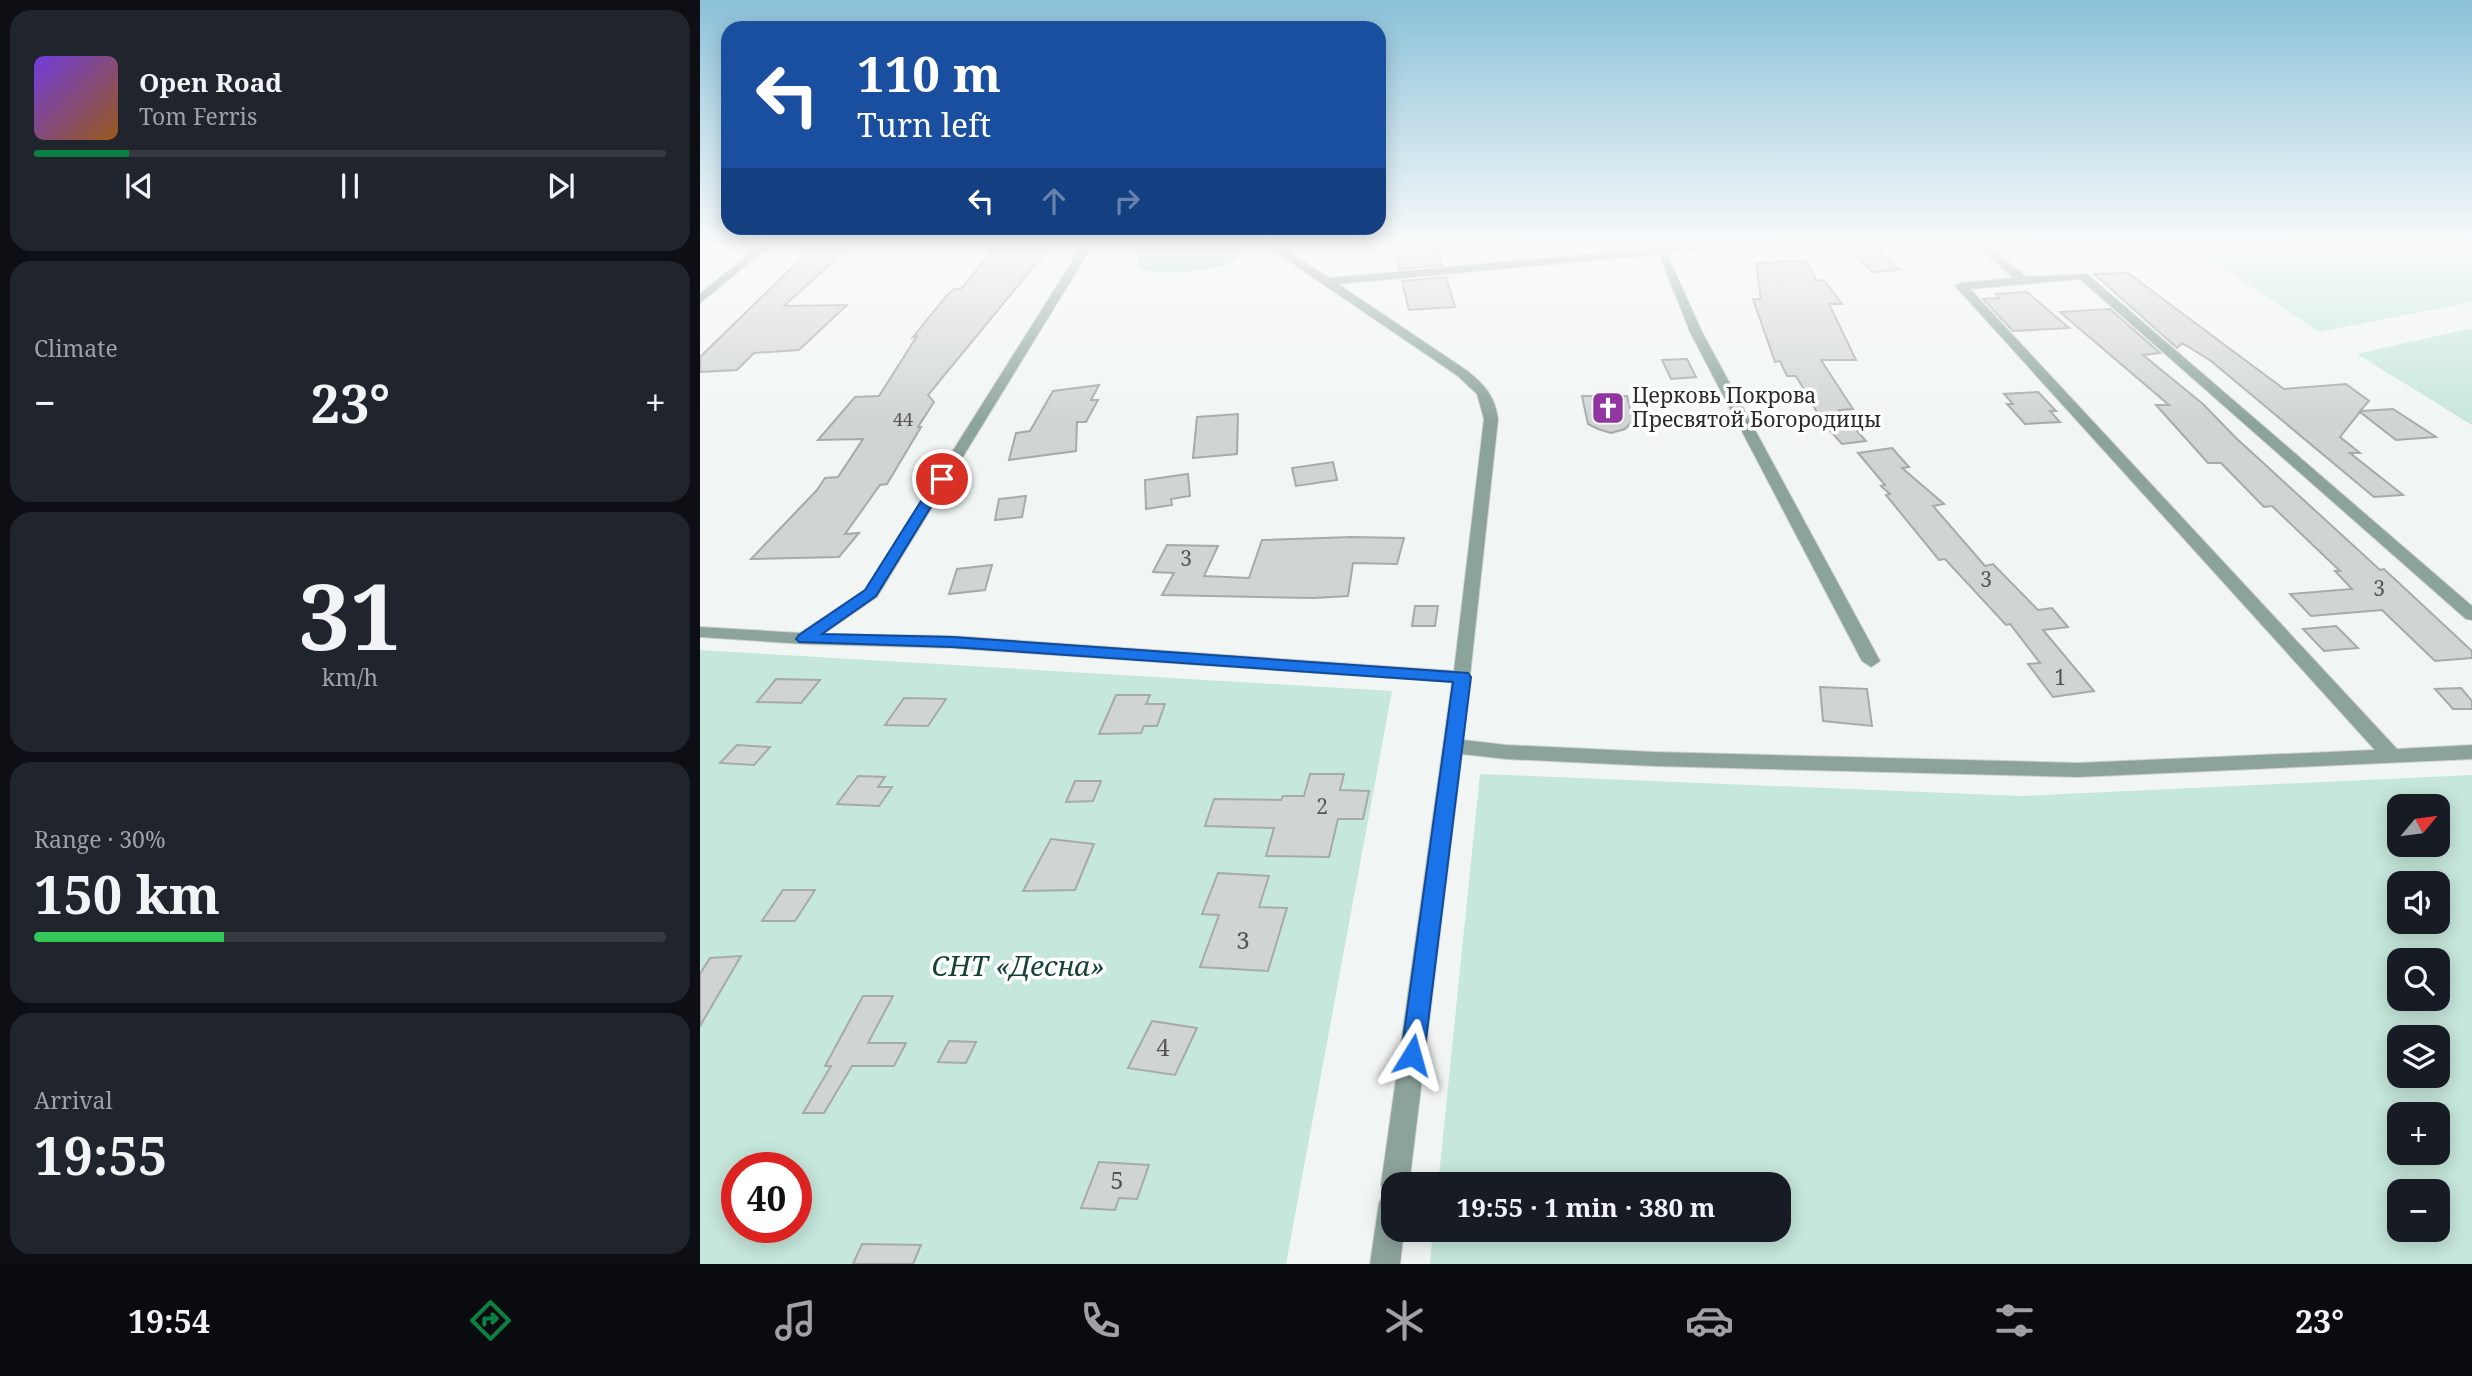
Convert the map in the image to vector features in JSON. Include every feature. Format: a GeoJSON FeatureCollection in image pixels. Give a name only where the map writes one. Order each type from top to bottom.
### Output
{"type":"FeatureCollection","features":[{"type":"Feature","properties":{"kind":"street"},"geometry":{"type":"LineString","coordinates":[[804,639],[871,593],[1050,305]]}},
{"type":"Feature","properties":{"kind":"street"},"geometry":{"type":"LineString","coordinates":[[1360,305],[1479,387],[1489,401],[1491,419],[1462,677],[1397,1172]]}},
{"type":"Feature","properties":{"kind":"street"},"geometry":{"type":"LineString","coordinates":[[1684,305],[1696,332],[1871,660]]}},
{"type":"Feature","properties":{"kind":"street"},"geometry":{"type":"LineString","coordinates":[[1979,305],[2392,756]]}},
{"type":"Feature","properties":{"kind":"street"},"geometry":{"type":"LineString","coordinates":[[2116,305],[2472,615]]}},
{"type":"Feature","properties":{"kind":"street"},"geometry":{"type":"LineString","coordinates":[[700,632],[804,639],[952,642],[1462,677]]}},
{"type":"Feature","properties":{"kind":"street"},"geometry":{"type":"LineString","coordinates":[[1453,746],[1506,752],[1654,759],[2078,770],[2472,752]]}},
{"type":"Feature","properties":{"kind":"street"},"geometry":{"type":"LineString","coordinates":[[1385,1264],[1388,1242]]}},
{"type":"Feature","properties":{"kind":"green space"},"geometry":{"type":"Polygon","coordinates":[[[2278,305],[2457,305],[2319,332],[2278,305]]]}},
{"type":"Feature","properties":{"kind":"green space"},"geometry":{"type":"Polygon","coordinates":[[[2472,328],[2472,425],[2357,354],[2472,328]]]}},
{"type":"Feature","properties":{"kind":"green space","name":"СНТ «Десна»"},"geometry":{"type":"Polygon","coordinates":[[[700,650],[1392,691],[1286,1264],[700,1264],[700,650]]]}},
{"type":"Feature","properties":{"kind":"green space"},"geometry":{"type":"Polygon","coordinates":[[[1480,774],[2021,796],[2472,775],[2472,1264],[1430,1264],[1432,1242],[1791,1242],[1791,1172],[1439,1172],[1480,774]]]}},
{"type":"Feature","properties":{"kind":"building"},"geometry":{"type":"Polygon","coordinates":[[[753,305],[847,305],[799,350],[754,353],[737,370],[700,372],[700,357],[753,305]]]}},
{"type":"Feature","properties":{"kind":"building"},"geometry":{"type":"Polygon","coordinates":[[[939,305],[1002,305],[928,395],[934,402],[918,427],[921,427],[887,484],[880,485],[845,534],[859,533],[839,557],[751,559],[817,490],[825,478],[838,477],[863,439],[818,440],[855,397],[879,396],[917,336],[913,337],[939,305]]]}},
{"type":"Feature","properties":{"kind":"building"},"geometry":{"type":"Polygon","coordinates":[[[1408,305],[1455,307],[1409,310],[1408,305]]]}},
{"type":"Feature","properties":{"kind":"building"},"geometry":{"type":"Polygon","coordinates":[[[1755,305],[1829,305],[1856,360],[1821,360],[1853,409],[1839,410],[1866,441],[1842,444],[1824,424],[1796,376],[1787,376],[1780,361],[1775,362],[1755,305]]]}},
{"type":"Feature","properties":{"kind":"building"},"geometry":{"type":"Polygon","coordinates":[[[1989,305],[2042,305],[2069,328],[2013,331],[1989,305]]]}},
{"type":"Feature","properties":{"kind":"building"},"geometry":{"type":"Polygon","coordinates":[[[2129,305],[2171,305],[2284,389],[2346,384],[2369,401],[2360,411],[2393,409],[2436,437],[2396,440],[2360,412],[2340,437],[2360,453],[2350,453],[2403,495],[2374,497],[2211,361],[2182,343],[2177,348],[2129,305]]]}},
{"type":"Feature","properties":{"kind":"building"},"geometry":{"type":"Polygon","coordinates":[[[2110,309],[2160,353],[2143,355],[2203,404],[2236,438],[2380,570],[2384,569],[2472,651],[2472,658],[2435,661],[2382,610],[2311,616],[2290,594],[2352,589],[2335,571],[2340,571],[2272,506],[2264,507],[2221,463],[2208,463],[2156,405],[2169,405],[2060,312],[2110,309]]]}},
{"type":"Feature","properties":{"kind":"building"},"geometry":{"type":"Polygon","coordinates":[[[1687,359],[1696,377],[1671,379],[1662,360],[1687,359]]]}},
{"type":"Feature","properties":{"kind":"building"},"geometry":{"type":"Polygon","coordinates":[[[1099,385],[1091,400],[1098,400],[1086,422],[1077,422],[1076,451],[1009,460],[1016,433],[1030,431],[1053,391],[1099,385]]]}},
{"type":"Feature","properties":{"kind":"building"},"geometry":{"type":"Polygon","coordinates":[[[2038,392],[2056,411],[2050,411],[2060,422],[2025,424],[2007,404],[2013,404],[2004,394],[2038,392]]]}},
{"type":"Feature","properties":{"kind":"building","name":"Церковь Покрова Пресвятой Богородицы"},"geometry":{"type":"Polygon","coordinates":[[[1582,396],[1627,396],[1633,421],[1625,429],[1611,433],[1598,429],[1588,424],[1582,396]]]}},
{"type":"Feature","properties":{"kind":"building"},"geometry":{"type":"Polygon","coordinates":[[[1238,414],[1237,454],[1193,458],[1197,417],[1238,414]]]}},
{"type":"Feature","properties":{"kind":"building"},"geometry":{"type":"Polygon","coordinates":[[[1892,448],[1909,467],[1902,468],[1944,504],[1933,506],[1985,566],[1993,564],[2038,610],[2052,608],[2068,627],[2043,630],[2094,691],[2053,697],[2028,664],[2040,663],[2010,624],[2006,625],[1945,559],[1939,560],[1886,495],[1890,494],[1881,486],[1885,485],[1858,453],[1892,448]]]}},
{"type":"Feature","properties":{"kind":"building"},"geometry":{"type":"Polygon","coordinates":[[[1333,462],[1337,480],[1296,486],[1292,468],[1333,462]]]}},
{"type":"Feature","properties":{"kind":"building"},"geometry":{"type":"Polygon","coordinates":[[[1188,474],[1190,496],[1171,499],[1172,505],[1146,509],[1145,480],[1188,474]]]}},
{"type":"Feature","properties":{"kind":"building"},"geometry":{"type":"Polygon","coordinates":[[[1026,496],[1022,517],[995,520],[999,499],[1026,496]]]}},
{"type":"Feature","properties":{"kind":"building"},"geometry":{"type":"Polygon","coordinates":[[[1404,538],[1397,564],[1353,563],[1348,596],[1314,598],[1162,595],[1174,573],[1153,572],[1167,545],[1218,546],[1204,576],[1249,578],[1262,540],[1404,538]]]}},
{"type":"Feature","properties":{"kind":"building"},"geometry":{"type":"Polygon","coordinates":[[[992,565],[985,590],[949,594],[957,569],[992,565]]]}},
{"type":"Feature","properties":{"kind":"building"},"geometry":{"type":"Polygon","coordinates":[[[1415,606],[1438,606],[1435,626],[1412,626],[1415,606]]]}},
{"type":"Feature","properties":{"kind":"building"},"geometry":{"type":"Polygon","coordinates":[[[2336,626],[2358,648],[2324,651],[2303,629],[2336,626]]]}},
{"type":"Feature","properties":{"kind":"building"},"geometry":{"type":"Polygon","coordinates":[[[776,679],[820,680],[801,703],[757,702],[776,679]]]}},
{"type":"Feature","properties":{"kind":"building"},"geometry":{"type":"Polygon","coordinates":[[[1820,687],[1867,689],[1872,726],[1823,721],[1820,687]]]}},
{"type":"Feature","properties":{"kind":"building"},"geometry":{"type":"Polygon","coordinates":[[[2461,688],[2472,701],[2472,709],[2453,709],[2435,689],[2461,688]]]}},
{"type":"Feature","properties":{"kind":"building"},"geometry":{"type":"Polygon","coordinates":[[[1116,695],[1150,695],[1146,704],[1165,704],[1157,726],[1144,726],[1141,733],[1099,734],[1116,695]]]}},
{"type":"Feature","properties":{"kind":"building"},"geometry":{"type":"Polygon","coordinates":[[[904,698],[946,699],[928,726],[885,725],[904,698]]]}},
{"type":"Feature","properties":{"kind":"building"},"geometry":{"type":"Polygon","coordinates":[[[737,745],[770,747],[754,765],[720,763],[737,745]]]}},
{"type":"Feature","properties":{"kind":"building"},"geometry":{"type":"Polygon","coordinates":[[[1310,774],[1344,774],[1340,790],[1369,791],[1363,819],[1338,819],[1329,857],[1266,856],[1274,828],[1205,826],[1214,799],[1281,800],[1283,796],[1304,796],[1310,774]]]}},
{"type":"Feature","properties":{"kind":"building"},"geometry":{"type":"Polygon","coordinates":[[[858,776],[885,777],[878,787],[892,787],[879,806],[837,804],[858,776]]]}},
{"type":"Feature","properties":{"kind":"building"},"geometry":{"type":"Polygon","coordinates":[[[1075,781],[1101,781],[1093,801],[1066,802],[1075,781]]]}},
{"type":"Feature","properties":{"kind":"building"},"geometry":{"type":"Polygon","coordinates":[[[1051,839],[1094,844],[1075,890],[1023,891],[1051,839]]]}},
{"type":"Feature","properties":{"kind":"building"},"geometry":{"type":"Polygon","coordinates":[[[1218,873],[1269,876],[1259,907],[1287,908],[1268,971],[1200,967],[1219,915],[1202,914],[1218,873]]]}},
{"type":"Feature","properties":{"kind":"building"},"geometry":{"type":"Polygon","coordinates":[[[783,890],[815,890],[795,921],[762,921],[783,890]]]}},
{"type":"Feature","properties":{"kind":"building"},"geometry":{"type":"Polygon","coordinates":[[[741,956],[700,1026],[700,974],[710,958],[741,956]]]}},
{"type":"Feature","properties":{"kind":"building"},"geometry":{"type":"Polygon","coordinates":[[[863,996],[893,996],[868,1043],[906,1043],[894,1066],[852,1066],[824,1113],[803,1113],[831,1066],[825,1066],[863,996]]]}},
{"type":"Feature","properties":{"kind":"building"},"geometry":{"type":"Polygon","coordinates":[[[1152,1021],[1197,1028],[1175,1075],[1128,1068],[1152,1021]]]}},
{"type":"Feature","properties":{"kind":"building"},"geometry":{"type":"Polygon","coordinates":[[[949,1041],[976,1042],[966,1063],[938,1062],[949,1041]]]}},
{"type":"Feature","properties":{"kind":"building"},"geometry":{"type":"Polygon","coordinates":[[[1099,1162],[1149,1165],[1137,1199],[1119,1198],[1115,1210],[1081,1208],[1099,1162]]]}},
{"type":"Feature","properties":{"kind":"building"},"geometry":{"type":"Polygon","coordinates":[[[862,1244],[921,1245],[913,1264],[853,1264],[862,1244]]]}},
{"type":"Feature","properties":{"kind":"place","name":"Церковь Покрова Пресвятой Богородицы"},"geometry":{"type":"Point","coordinates":[1608,408]}},
{"type":"Feature","properties":{"kind":"route"},"geometry":{"type":"LineString","coordinates":[[942,479],[871,593],[804,639],[952,642],[1462,677],[1412,1055]]}}]}
